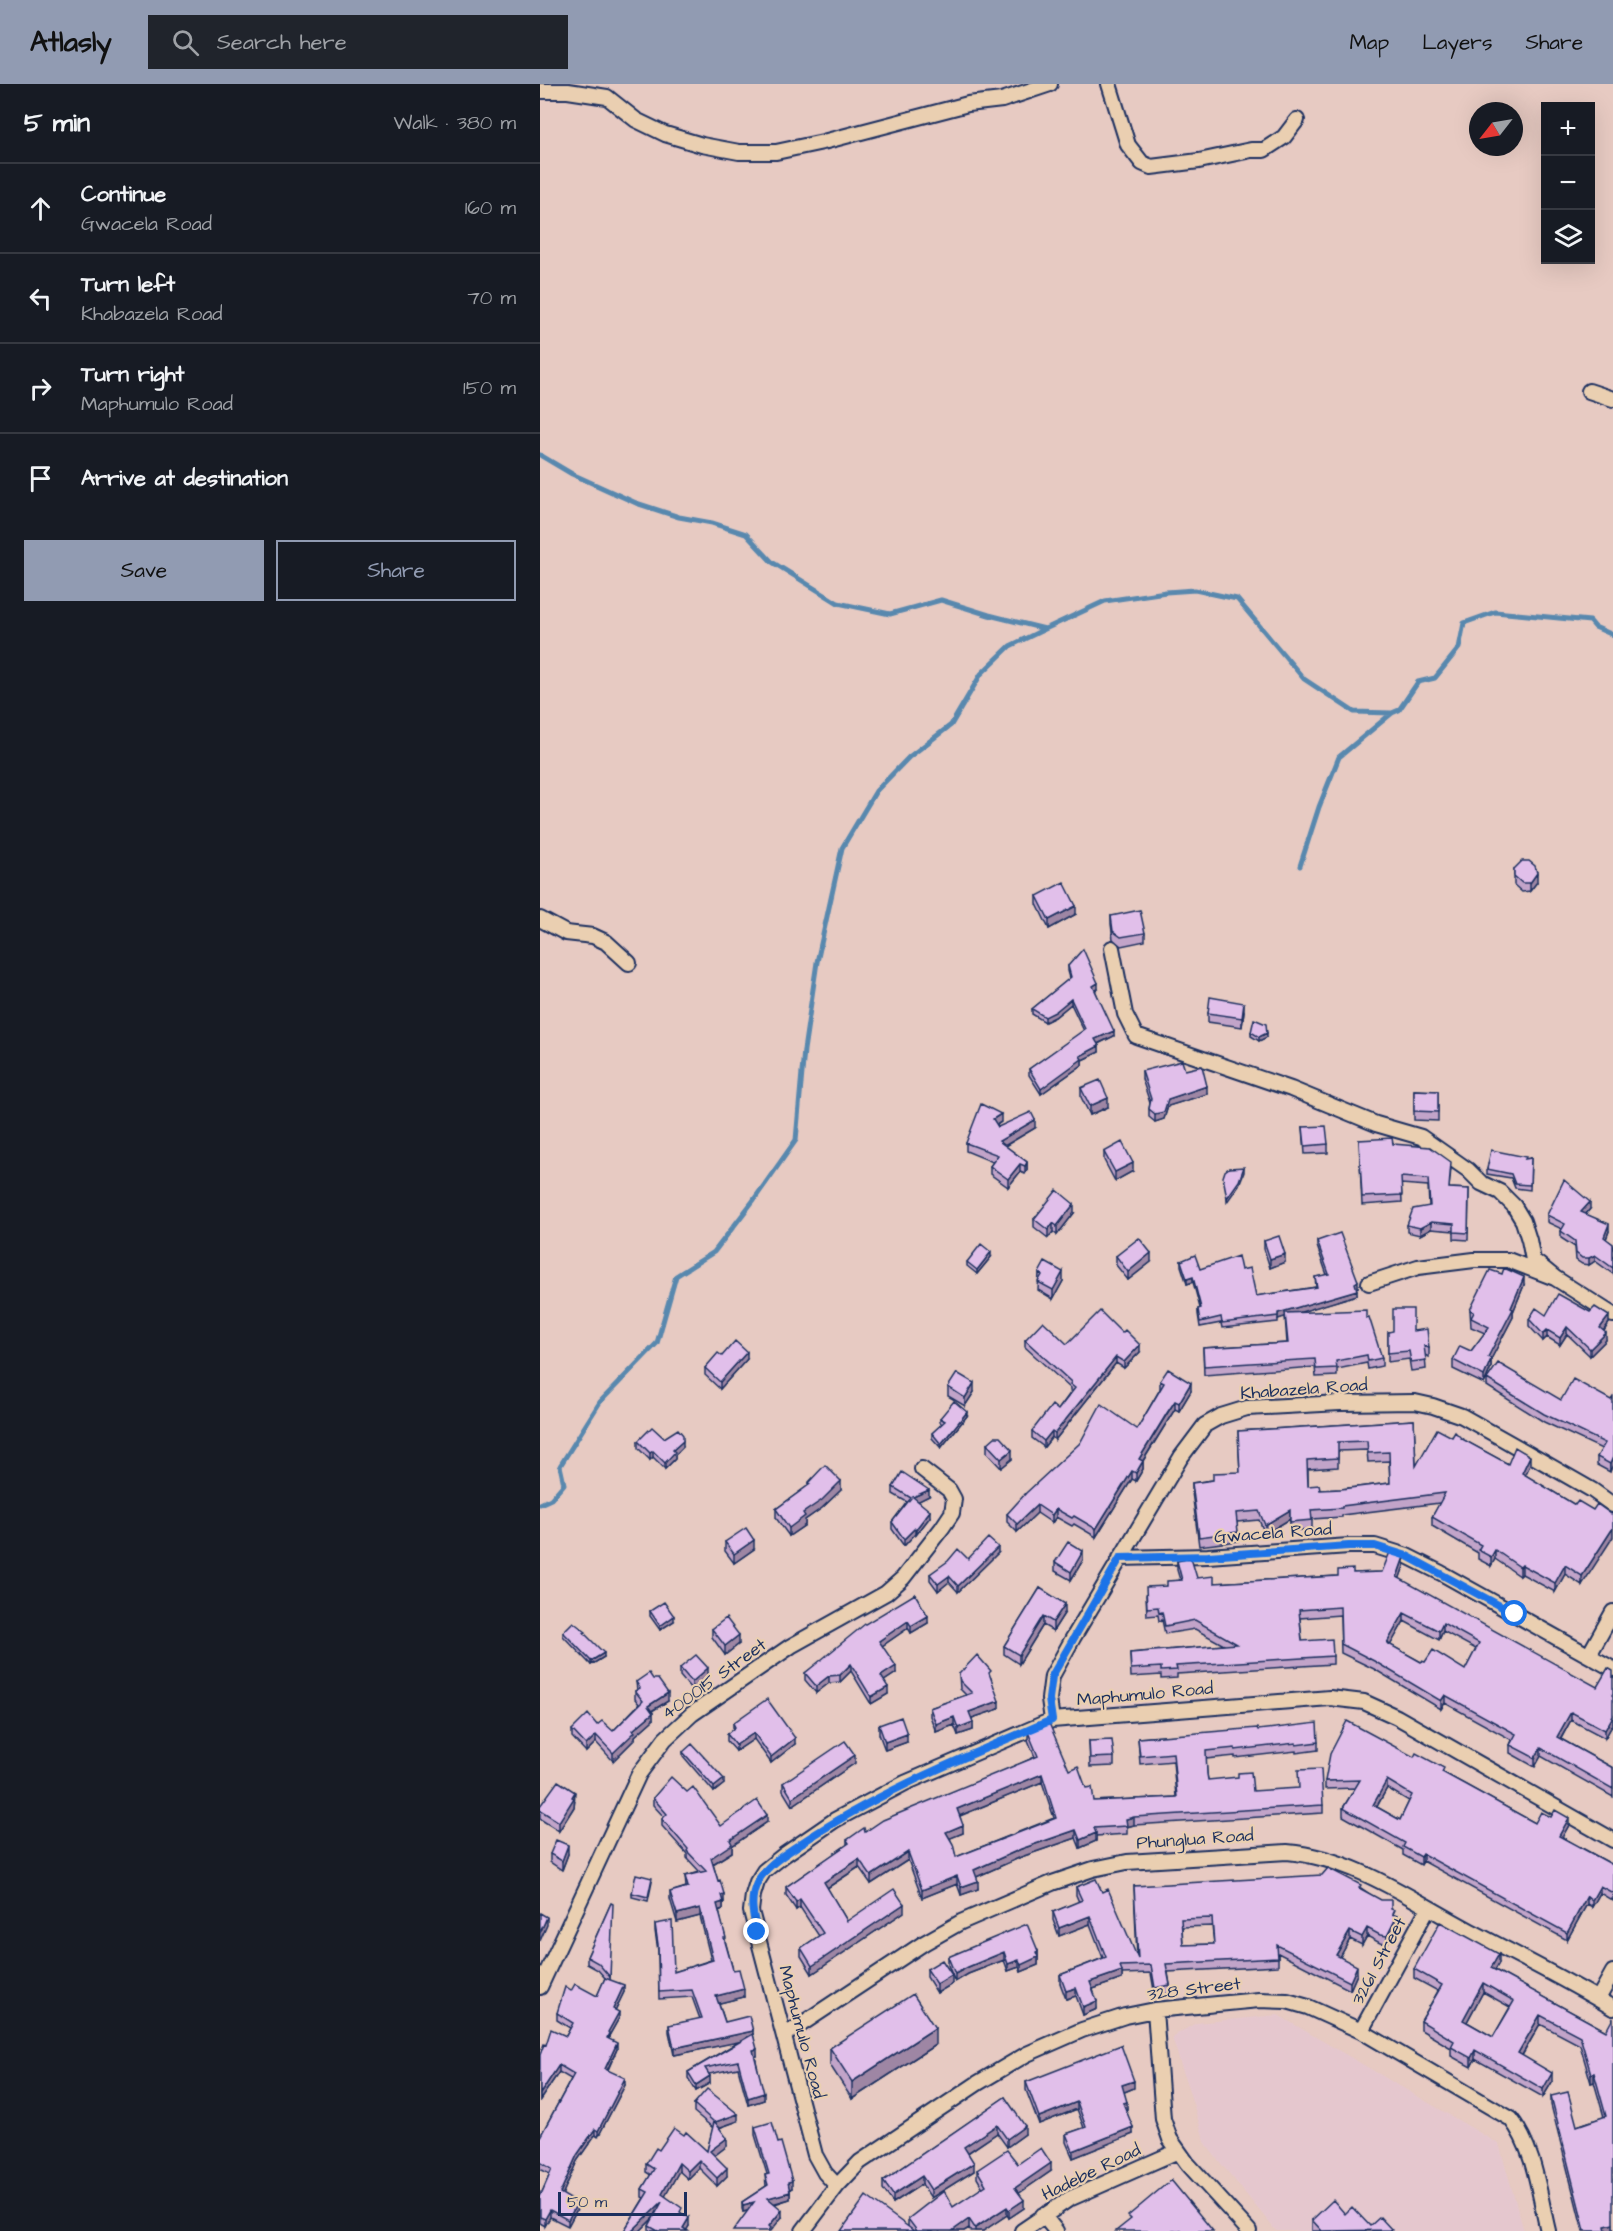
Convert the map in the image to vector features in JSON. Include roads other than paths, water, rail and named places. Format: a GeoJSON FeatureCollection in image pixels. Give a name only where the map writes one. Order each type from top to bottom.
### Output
{"type":"FeatureCollection","features":[{"type":"Feature","properties":{"kind":"street"},"geometry":{"type":"LineString","coordinates":[[540,91],[568,91],[607,97],[645,125],[665,134],[702,145],[739,152],[776,152],[968,104],[1002,100],[1050,84]]}},
{"type":"Feature","properties":{"kind":"street"},"geometry":{"type":"LineString","coordinates":[[1109,84],[1128,145],[1142,163],[1151,167],[1199,161],[1251,150],[1264,150],[1284,137],[1297,120]]}},
{"type":"Feature","properties":{"kind":"street"},"geometry":{"type":"LineString","coordinates":[[1590,391],[1613,399]]}},
{"type":"Feature","properties":{"kind":"street"},"geometry":{"type":"LineString","coordinates":[[540,919],[566,933],[593,936],[606,942],[629,963]]}},
{"type":"Feature","properties":{"kind":"street"},"geometry":{"type":"LineString","coordinates":[[1112,948],[1125,1014],[1136,1036],[1291,1089],[1376,1124],[1421,1137],[1468,1170],[1480,1183],[1500,1192],[1514,1206],[1523,1221],[1533,1260],[1555,1278],[1613,1314]]}},
{"type":"Feature","properties":{"kind":"street"},"geometry":{"type":"LineString","coordinates":[[1369,1283],[1418,1267],[1474,1260],[1508,1260],[1555,1278]]}},
{"type":"Feature","properties":{"kind":"street","name":"Khabazela Road"},"geometry":{"type":"LineString","coordinates":[[1052,1720],[1049,1699],[1052,1676],[1120,1558],[1193,1439],[1205,1425],[1221,1416],[1247,1408],[1387,1401],[1415,1402],[1433,1406],[1462,1416],[1592,1490],[1613,1505]]}},
{"type":"Feature","properties":{"kind":"street","name":"400015 Street"},"geometry":{"type":"LineString","coordinates":[[540,1987],[639,1774],[665,1739],[692,1714],[791,1646],[886,1593],[903,1578],[942,1528],[952,1513],[954,1499],[949,1490],[922,1469]]}},
{"type":"Feature","properties":{"kind":"street","name":"Gwacela Road"},"geometry":{"type":"LineString","coordinates":[[1120,1558],[1208,1556],[1375,1546],[1407,1556],[1613,1669]]}},
{"type":"Feature","properties":{"kind":"street"},"geometry":{"type":"LineString","coordinates":[[1589,1655],[1613,1612]]}},
{"type":"Feature","properties":{"kind":"street","name":"Maphumulo Road"},"geometry":{"type":"LineString","coordinates":[[837,2186],[825,2173],[814,2155],[752,1911],[755,1889],[765,1871],[784,1855],[865,1803],[915,1779],[1052,1720],[1330,1698],[1364,1702],[1415,1727],[1613,1840]]}},
{"type":"Feature","properties":{"kind":"street","name":"Phunglua Road"},"geometry":{"type":"LineString","coordinates":[[784,2035],[924,1943],[961,1922],[1052,1883],[1094,1869],[1126,1862],[1287,1852],[1311,1854],[1342,1863],[1373,1877],[1613,2008]]}},
{"type":"Feature","properties":{"kind":"street","name":"3261 Street"},"geometry":{"type":"LineString","coordinates":[[1361,2031],[1428,1908]]}},
{"type":"Feature","properties":{"kind":"street"},"geometry":{"type":"LineString","coordinates":[[1598,1999],[1613,1972]]}},
{"type":"Feature","properties":{"kind":"street","name":"328 Street"},"geometry":{"type":"LineString","coordinates":[[803,2231],[837,2186],[860,2162],[902,2132],[1027,2054],[1125,2016],[1155,2010],[1248,2000],[1287,2001],[1308,2007],[1361,2031],[1511,2119],[1521,2132],[1528,2150],[1548,2231]]}},
{"type":"Feature","properties":{"kind":"street"},"geometry":{"type":"LineString","coordinates":[[1155,2010],[1163,2119],[1170,2139],[1178,2151],[1250,2231]]}},
{"type":"Feature","properties":{"kind":"street","name":"Hadebe Road"},"geometry":{"type":"LineString","coordinates":[[1022,2231],[1069,2199],[1178,2151]]}},
{"type":"Feature","properties":{"kind":"street"},"geometry":{"type":"LineString","coordinates":[[1043,2215],[1056,2231]]}},
{"type":"Feature","properties":{"kind":"waterway"},"geometry":{"type":"LineString","coordinates":[[540,455],[572,474],[636,503],[679,517],[712,523],[746,534],[772,562],[838,603],[890,614],[941,600],[1045,629],[1105,601],[1195,590],[1237,599],[1304,679],[1354,712],[1392,713]]}},
{"type":"Feature","properties":{"kind":"waterway"},"geometry":{"type":"LineString","coordinates":[[1300,866],[1319,807],[1339,757],[1392,713],[1399,710],[1418,682],[1435,678],[1459,648],[1464,623],[1495,612],[1590,621],[1595,627],[1613,635]]}},
{"type":"Feature","properties":{"kind":"waterway"},"geometry":{"type":"LineString","coordinates":[[540,1504],[551,1499],[564,1484],[560,1466],[600,1402],[657,1343],[676,1276],[714,1252],[796,1140],[804,1050],[817,962],[842,848],[876,791],[909,757],[951,725],[981,674],[1010,646],[1045,629]]}}]}
